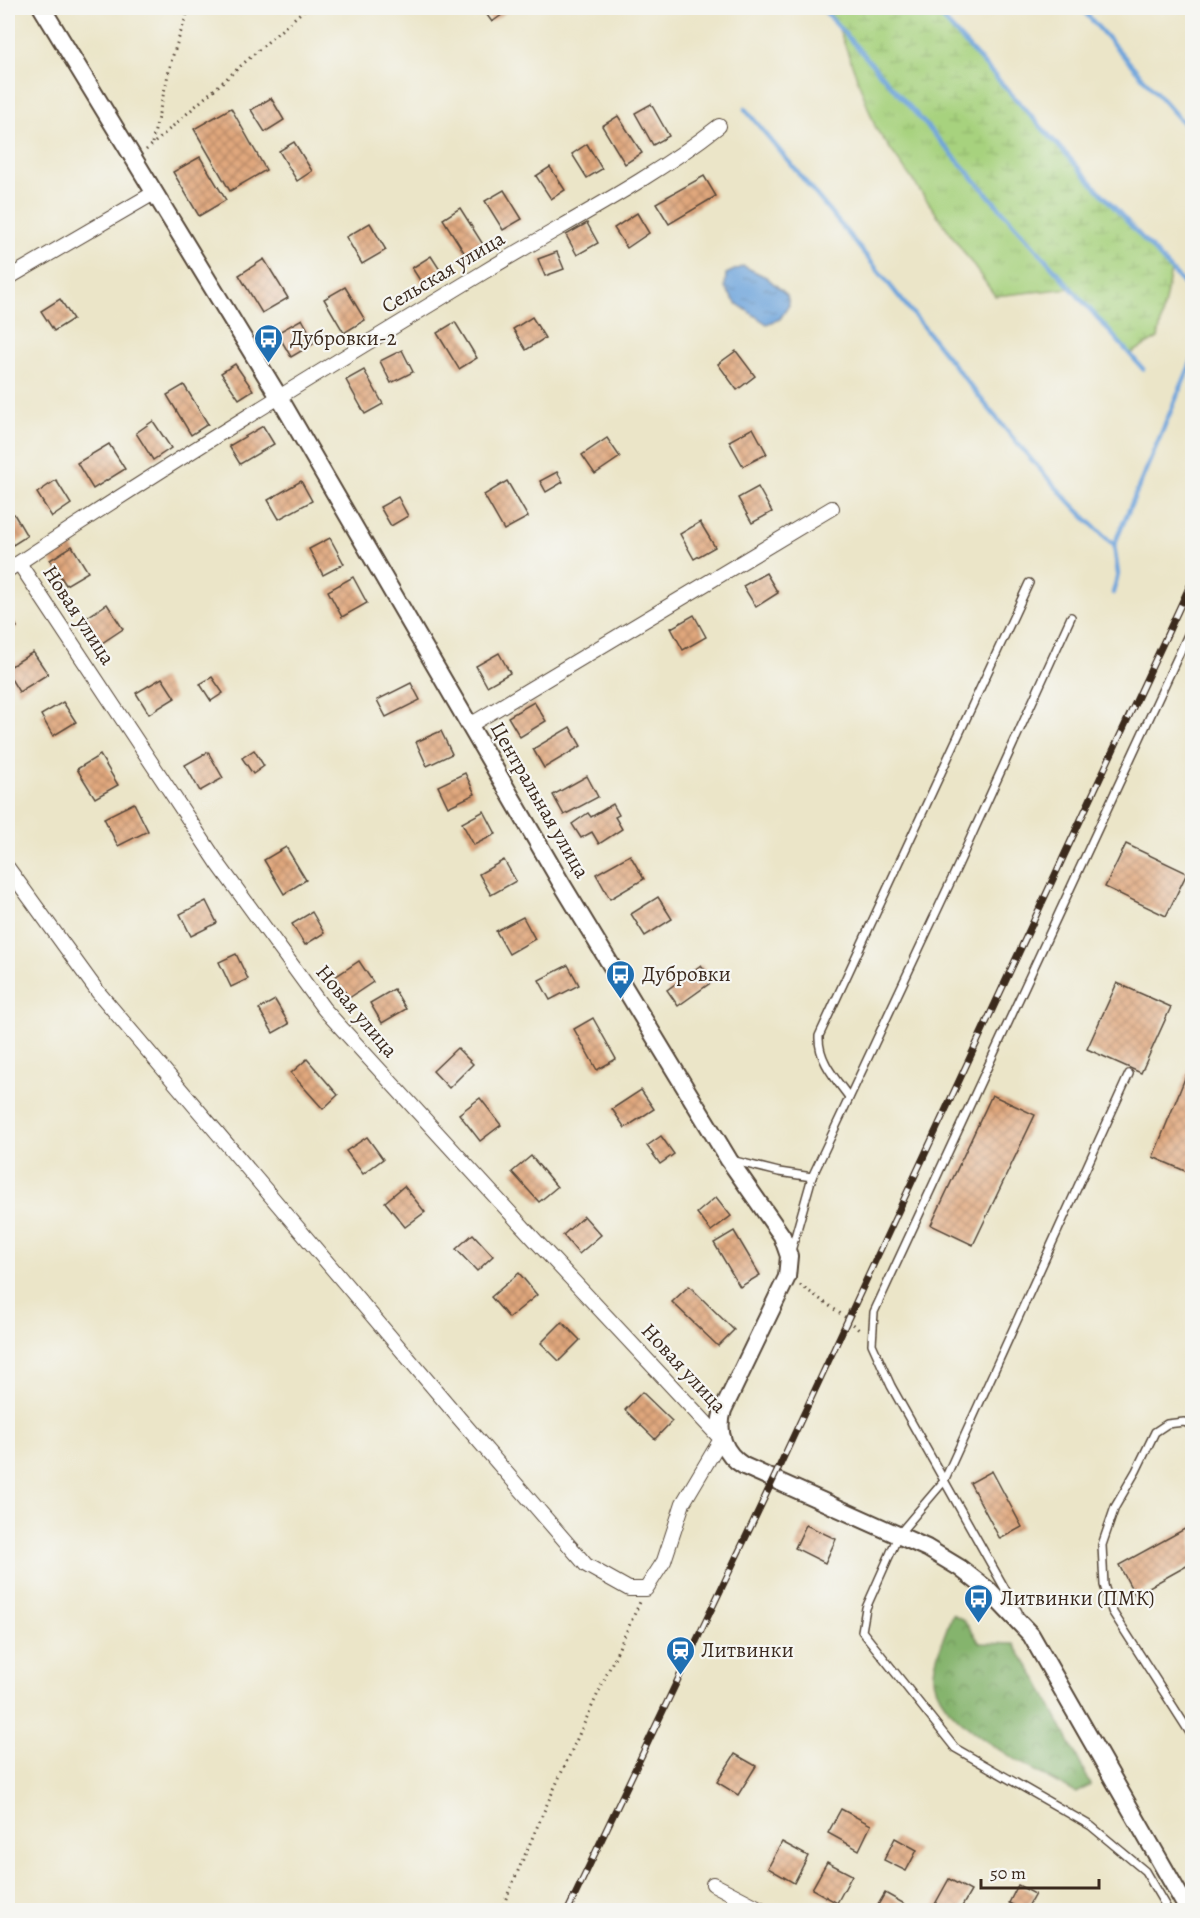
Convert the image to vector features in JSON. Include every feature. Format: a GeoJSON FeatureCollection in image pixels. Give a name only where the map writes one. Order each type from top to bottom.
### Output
{"type":"FeatureCollection","features":[{"type":"Feature","properties":{"kind":"street","name":"Центральная улица"},"geometry":{"type":"LineString","coordinates":[[42,8],[279,397],[560,881],[729,1160],[780,1233],[789,1260]]}},
{"type":"Feature","properties":{"kind":"street","name":"Сельская улица"},"geometry":{"type":"LineString","coordinates":[[13,566],[279,397],[704,139],[719,126]]}},
{"type":"Feature","properties":{"kind":"street"},"geometry":{"type":"LineString","coordinates":[[8,278],[154,193]]}},
{"type":"Feature","properties":{"kind":"street"},"geometry":{"type":"LineString","coordinates":[[470,725],[832,508]]}},
{"type":"Feature","properties":{"kind":"street","name":"Новая улица"},"geometry":{"type":"LineString","coordinates":[[13,566],[219,865],[324,1009],[535,1240],[722,1439]]}},
{"type":"Feature","properties":{"kind":"street"},"geometry":{"type":"LineString","coordinates":[[8,868],[98,992],[586,1565],[629,1589],[646,1589],[664,1561],[683,1503],[722,1439]]}},
{"type":"Feature","properties":{"kind":"street"},"geometry":{"type":"LineString","coordinates":[[789,1260],[784,1288],[723,1410],[720,1426],[722,1439],[732,1458],[744,1466],[927,1548],[975,1580],[994,1596],[1031,1635],[1188,1911]]}},
{"type":"Feature","properties":{"kind":"street"},"geometry":{"type":"LineString","coordinates":[[713,1884],[763,1911]]}},
{"type":"Feature","properties":{"kind":"lane"},"geometry":{"type":"LineString","coordinates":[[849,1097],[824,1063],[819,1048],[819,1036],[1029,583]]}},
{"type":"Feature","properties":{"kind":"lane"},"geometry":{"type":"LineString","coordinates":[[789,1260],[812,1177],[950,883],[1071,617]]}},
{"type":"Feature","properties":{"kind":"lane"},"geometry":{"type":"LineString","coordinates":[[1031,1635],[891,1386],[872,1344],[874,1312],[1192,626]]}},
{"type":"Feature","properties":{"kind":"lane"},"geometry":{"type":"LineString","coordinates":[[1129,1074],[944,1481],[899,1534],[866,1608],[862,1631],[955,1748],[1090,1826],[1145,1872],[1168,1911]]}},
{"type":"Feature","properties":{"kind":"lane"},"geometry":{"type":"LineString","coordinates":[[729,1160],[812,1177]]}},
{"type":"Feature","properties":{"kind":"lane"},"geometry":{"type":"LineString","coordinates":[[1192,1425],[1184,1422],[1167,1424],[1155,1431],[1136,1471],[1115,1507],[1102,1545],[1104,1585],[1112,1611],[1192,1736]]}},
{"type":"Feature","properties":{"kind":"path"},"geometry":{"type":"LineString","coordinates":[[152,145],[172,58],[189,8]]}},
{"type":"Feature","properties":{"kind":"path"},"geometry":{"type":"LineString","coordinates":[[134,161],[306,8]]}},
{"type":"Feature","properties":{"kind":"path"},"geometry":{"type":"LineString","coordinates":[[789,1260],[801,1286],[848,1319],[872,1344]]}},
{"type":"Feature","properties":{"kind":"path"},"geometry":{"type":"LineString","coordinates":[[501,1911],[548,1802],[646,1589]]}},
{"type":"Feature","properties":{"kind":"green space"},"geometry":{"type":"Polygon","coordinates":[[[822,8],[933,8],[1171,270],[1158,338],[1130,354],[822,8]]]}},
{"type":"Feature","properties":{"kind":"green space"},"geometry":{"type":"Polygon","coordinates":[[[837,24],[1072,288],[995,296],[876,129],[837,24]]]}},
{"type":"Feature","properties":{"kind":"green space"},"geometry":{"type":"Polygon","coordinates":[[[952,1614],[964,1620],[980,1643],[1014,1644],[1040,1684],[1091,1785],[1076,1793],[1059,1784],[990,1743],[967,1727],[949,1709],[937,1690],[934,1672],[952,1614]]]}},
{"type":"Feature","properties":{"kind":"water"},"geometry":{"type":"Polygon","coordinates":[[[743,266],[766,277],[787,295],[789,305],[780,319],[767,324],[736,303],[725,288],[726,274],[743,266]]]}},
{"type":"Feature","properties":{"kind":"building"},"geometry":{"type":"Polygon","coordinates":[[[482,8],[509,8],[510,9],[492,22],[482,8]]]}},
{"type":"Feature","properties":{"kind":"building"},"geometry":{"type":"Polygon","coordinates":[[[271,98],[284,120],[265,132],[251,110],[271,98]]]}},
{"type":"Feature","properties":{"kind":"building"},"geometry":{"type":"Polygon","coordinates":[[[651,104],[669,136],[653,145],[635,113],[651,104]]]}},
{"type":"Feature","properties":{"kind":"building"},"geometry":{"type":"Polygon","coordinates":[[[231,108],[266,170],[230,191],[194,129],[231,108]]]}},
{"type":"Feature","properties":{"kind":"building"},"geometry":{"type":"Polygon","coordinates":[[[618,116],[642,153],[625,164],[602,126],[618,116]]]}},
{"type":"Feature","properties":{"kind":"building"},"geometry":{"type":"Polygon","coordinates":[[[294,142],[312,171],[297,181],[279,151],[294,142]]]}},
{"type":"Feature","properties":{"kind":"building"},"geometry":{"type":"Polygon","coordinates":[[[587,144],[602,169],[587,178],[572,154],[587,144]]]}},
{"type":"Feature","properties":{"kind":"building"},"geometry":{"type":"Polygon","coordinates":[[[200,157],[226,200],[199,216],[173,172],[200,157]]]}},
{"type":"Feature","properties":{"kind":"building"},"geometry":{"type":"Polygon","coordinates":[[[550,167],[565,190],[551,199],[536,176],[550,167]]]}},
{"type":"Feature","properties":{"kind":"building"},"geometry":{"type":"Polygon","coordinates":[[[704,176],[716,196],[669,224],[656,203],[704,176]]]}},
{"type":"Feature","properties":{"kind":"building"},"geometry":{"type":"Polygon","coordinates":[[[504,190],[522,219],[503,230],[485,201],[504,190]]]}},
{"type":"Feature","properties":{"kind":"building"},"geometry":{"type":"Polygon","coordinates":[[[460,208],[484,246],[467,257],[443,219],[460,208]]]}},
{"type":"Feature","properties":{"kind":"building"},"geometry":{"type":"Polygon","coordinates":[[[637,213],[649,233],[627,248],[614,228],[637,213]]]}},
{"type":"Feature","properties":{"kind":"building"},"geometry":{"type":"Polygon","coordinates":[[[370,223],[386,250],[362,264],[346,237],[370,223]]]}},
{"type":"Feature","properties":{"kind":"building"},"geometry":{"type":"Polygon","coordinates":[[[587,223],[598,243],[577,255],[566,235],[587,223]]]}},
{"type":"Feature","properties":{"kind":"building"},"geometry":{"type":"Polygon","coordinates":[[[557,252],[564,269],[545,276],[538,259],[557,252]]]}},
{"type":"Feature","properties":{"kind":"building"},"geometry":{"type":"Polygon","coordinates":[[[431,256],[442,273],[423,285],[412,268],[431,256]]]}},
{"type":"Feature","properties":{"kind":"building"},"geometry":{"type":"Polygon","coordinates":[[[264,259],[288,298],[262,313],[239,275],[264,259]]]}},
{"type":"Feature","properties":{"kind":"building"},"geometry":{"type":"Polygon","coordinates":[[[345,287],[365,320],[344,333],[324,299],[345,287]]]}},
{"type":"Feature","properties":{"kind":"building"},"geometry":{"type":"Polygon","coordinates":[[[60,299],[73,319],[54,331],[41,311],[60,299]]]}},
{"type":"Feature","properties":{"kind":"building"},"geometry":{"type":"Polygon","coordinates":[[[532,317],[545,338],[526,350],[513,329],[532,317]]]}},
{"type":"Feature","properties":{"kind":"building"},"geometry":{"type":"Polygon","coordinates":[[[302,319],[315,343],[291,357],[277,333],[302,319]]]}},
{"type":"Feature","properties":{"kind":"building"},"geometry":{"type":"Polygon","coordinates":[[[455,322],[477,358],[459,369],[437,333],[455,322]]]}},
{"type":"Feature","properties":{"kind":"building"},"geometry":{"type":"Polygon","coordinates":[[[402,350],[413,372],[391,383],[380,361],[402,350]]]}},
{"type":"Feature","properties":{"kind":"building"},"geometry":{"type":"Polygon","coordinates":[[[736,351],[755,376],[737,390],[718,364],[736,351]]]}},
{"type":"Feature","properties":{"kind":"building"},"geometry":{"type":"Polygon","coordinates":[[[235,364],[253,390],[239,399],[221,373],[235,364]]]}},
{"type":"Feature","properties":{"kind":"building"},"geometry":{"type":"Polygon","coordinates":[[[364,370],[383,404],[365,414],[346,380],[364,370]]]}},
{"type":"Feature","properties":{"kind":"building"},"geometry":{"type":"Polygon","coordinates":[[[184,385],[208,424],[191,435],[167,395],[184,385]]]}},
{"type":"Feature","properties":{"kind":"building"},"geometry":{"type":"Polygon","coordinates":[[[153,421],[171,448],[153,460],[136,433],[153,421]]]}},
{"type":"Feature","properties":{"kind":"building"},"geometry":{"type":"Polygon","coordinates":[[[263,426],[274,444],[240,464],[229,446],[263,426]]]}},
{"type":"Feature","properties":{"kind":"building"},"geometry":{"type":"Polygon","coordinates":[[[753,428],[767,454],[743,466],[729,441],[753,428]]]}},
{"type":"Feature","properties":{"kind":"building"},"geometry":{"type":"Polygon","coordinates":[[[607,438],[620,457],[595,474],[582,455],[607,438]]]}},
{"type":"Feature","properties":{"kind":"building"},"geometry":{"type":"Polygon","coordinates":[[[109,444],[125,469],[93,489],[77,463],[109,444]]]}},
{"type":"Feature","properties":{"kind":"building"},"geometry":{"type":"Polygon","coordinates":[[[557,472],[563,482],[546,492],[540,481],[557,472]]]}},
{"type":"Feature","properties":{"kind":"building"},"geometry":{"type":"Polygon","coordinates":[[[56,480],[71,504],[52,517],[37,493],[56,480]]]}},
{"type":"Feature","properties":{"kind":"building"},"geometry":{"type":"Polygon","coordinates":[[[301,481],[312,501],[279,519],[268,500],[301,481]]]}},
{"type":"Feature","properties":{"kind":"building"},"geometry":{"type":"Polygon","coordinates":[[[507,481],[528,517],[504,530],[484,495],[507,481]]]}},
{"type":"Feature","properties":{"kind":"building"},"geometry":{"type":"Polygon","coordinates":[[[758,487],[772,512],[752,523],[738,498],[758,487]]]}},
{"type":"Feature","properties":{"kind":"building"},"geometry":{"type":"Polygon","coordinates":[[[398,497],[408,516],[391,526],[380,507],[398,497]]]}},
{"type":"Feature","properties":{"kind":"building"},"geometry":{"type":"Polygon","coordinates":[[[14,514],[27,536],[13,545],[8,536],[8,518],[14,514]]]}},
{"type":"Feature","properties":{"kind":"building"},"geometry":{"type":"Polygon","coordinates":[[[700,522],[715,547],[694,559],[680,534],[700,522]]]}},
{"type":"Feature","properties":{"kind":"building"},"geometry":{"type":"Polygon","coordinates":[[[330,538],[344,564],[323,575],[309,549],[330,538]]]}},
{"type":"Feature","properties":{"kind":"building"},"geometry":{"type":"Polygon","coordinates":[[[72,546],[88,572],[66,585],[50,560],[72,546]]]}},
{"type":"Feature","properties":{"kind":"building"},"geometry":{"type":"Polygon","coordinates":[[[766,573],[778,593],[756,607],[743,586],[766,573]]]}},
{"type":"Feature","properties":{"kind":"building"},"geometry":{"type":"Polygon","coordinates":[[[353,577],[367,603],[342,617],[328,591],[353,577]]]}},
{"type":"Feature","properties":{"kind":"building"},"geometry":{"type":"Polygon","coordinates":[[[107,604],[123,629],[102,643],[86,618],[107,604]]]}},
{"type":"Feature","properties":{"kind":"building"},"geometry":{"type":"Polygon","coordinates":[[[8,611],[17,627],[8,632],[8,611]]]}},
{"type":"Feature","properties":{"kind":"building"},"geometry":{"type":"Polygon","coordinates":[[[694,615],[706,637],[683,650],[671,628],[694,615]]]}},
{"type":"Feature","properties":{"kind":"building"},"geometry":{"type":"Polygon","coordinates":[[[33,652],[48,674],[19,692],[8,674],[8,668],[33,652]]]}},
{"type":"Feature","properties":{"kind":"building"},"geometry":{"type":"Polygon","coordinates":[[[499,653],[510,673],[487,686],[476,666],[499,653]]]}},
{"type":"Feature","properties":{"kind":"building"},"geometry":{"type":"Polygon","coordinates":[[[212,677],[223,693],[211,701],[200,684],[212,677]]]}},
{"type":"Feature","properties":{"kind":"building"},"geometry":{"type":"Polygon","coordinates":[[[162,678],[175,698],[149,714],[136,693],[162,678]]]}},
{"type":"Feature","properties":{"kind":"building"},"geometry":{"type":"Polygon","coordinates":[[[411,683],[420,700],[386,717],[377,700],[411,683]]]}},
{"type":"Feature","properties":{"kind":"building"},"geometry":{"type":"Polygon","coordinates":[[[63,702],[76,722],[53,736],[41,715],[63,702]]]}},
{"type":"Feature","properties":{"kind":"building"},"geometry":{"type":"Polygon","coordinates":[[[534,702],[546,721],[520,737],[508,717],[534,702]]]}},
{"type":"Feature","properties":{"kind":"building"},"geometry":{"type":"Polygon","coordinates":[[[570,727],[581,746],[544,768],[533,749],[570,727]]]}},
{"type":"Feature","properties":{"kind":"building"},"geometry":{"type":"Polygon","coordinates":[[[441,731],[452,754],[427,766],[416,742],[441,731]]]}},
{"type":"Feature","properties":{"kind":"building"},"geometry":{"type":"Polygon","coordinates":[[[254,750],[264,766],[253,774],[242,758],[254,750]]]}},
{"type":"Feature","properties":{"kind":"building"},"geometry":{"type":"Polygon","coordinates":[[[208,752],[223,778],[200,791],[185,765],[208,752]]]}},
{"type":"Feature","properties":{"kind":"building"},"geometry":{"type":"Polygon","coordinates":[[[100,755],[118,785],[95,798],[77,769],[100,755]]]}},
{"type":"Feature","properties":{"kind":"building"},"geometry":{"type":"Polygon","coordinates":[[[465,773],[475,794],[448,807],[438,786],[465,773]]]}},
{"type":"Feature","properties":{"kind":"building"},"geometry":{"type":"Polygon","coordinates":[[[587,776],[598,797],[564,815],[553,795],[587,776]]]}},
{"type":"Feature","properties":{"kind":"building"},"geometry":{"type":"Polygon","coordinates":[[[134,803],[148,831],[118,846],[104,818],[134,803]]]}},
{"type":"Feature","properties":{"kind":"building"},"geometry":{"type":"Polygon","coordinates":[[[613,804],[619,815],[615,817],[622,829],[599,844],[592,832],[581,838],[572,824],[588,813],[591,817],[613,804]]]}},
{"type":"Feature","properties":{"kind":"building"},"geometry":{"type":"Polygon","coordinates":[[[484,811],[496,834],[474,845],[462,823],[484,811]]]}},
{"type":"Feature","properties":{"kind":"building"},"geometry":{"type":"Polygon","coordinates":[[[1126,844],[1187,873],[1166,916],[1105,887],[1126,844]]]}},
{"type":"Feature","properties":{"kind":"building"},"geometry":{"type":"Polygon","coordinates":[[[286,847],[306,880],[284,894],[264,860],[286,847]]]}},
{"type":"Feature","properties":{"kind":"building"},"geometry":{"type":"Polygon","coordinates":[[[630,855],[644,879],[610,899],[596,874],[630,855]]]}},
{"type":"Feature","properties":{"kind":"building"},"geometry":{"type":"Polygon","coordinates":[[[504,860],[516,881],[491,895],[479,874],[504,860]]]}},
{"type":"Feature","properties":{"kind":"building"},"geometry":{"type":"Polygon","coordinates":[[[658,897],[672,919],[645,936],[631,914],[658,897]]]}},
{"type":"Feature","properties":{"kind":"building"},"geometry":{"type":"Polygon","coordinates":[[[206,901],[217,923],[191,936],[180,914],[206,901]]]}},
{"type":"Feature","properties":{"kind":"building"},"geometry":{"type":"Polygon","coordinates":[[[312,912],[324,933],[305,945],[292,924],[312,912]]]}},
{"type":"Feature","properties":{"kind":"building"},"geometry":{"type":"Polygon","coordinates":[[[523,917],[535,939],[509,954],[496,931],[523,917]]]}},
{"type":"Feature","properties":{"kind":"building"},"geometry":{"type":"Polygon","coordinates":[[[236,954],[248,979],[231,987],[219,962],[236,954]]]}},
{"type":"Feature","properties":{"kind":"building"},"geometry":{"type":"Polygon","coordinates":[[[359,961],[373,982],[349,998],[335,977],[359,961]]]}},
{"type":"Feature","properties":{"kind":"building"},"geometry":{"type":"Polygon","coordinates":[[[568,965],[579,985],[550,1000],[539,980],[568,965]]]}},
{"type":"Feature","properties":{"kind":"building"},"geometry":{"type":"Polygon","coordinates":[[[701,965],[713,981],[678,1006],[667,990],[701,965]]]}},
{"type":"Feature","properties":{"kind":"building"},"geometry":{"type":"Polygon","coordinates":[[[1117,983],[1171,1007],[1141,1073],[1087,1049],[1117,983]]]}},
{"type":"Feature","properties":{"kind":"building"},"geometry":{"type":"Polygon","coordinates":[[[394,989],[406,1009],[382,1023],[370,1003],[394,989]]]}},
{"type":"Feature","properties":{"kind":"building"},"geometry":{"type":"Polygon","coordinates":[[[275,1000],[289,1024],[273,1033],[259,1009],[275,1000]]]}},
{"type":"Feature","properties":{"kind":"building"},"geometry":{"type":"Polygon","coordinates":[[[593,1018],[616,1059],[597,1070],[574,1029],[593,1018]]]}},
{"type":"Feature","properties":{"kind":"building"},"geometry":{"type":"Polygon","coordinates":[[[457,1048],[473,1064],[449,1088],[433,1071],[457,1048]]]}},
{"type":"Feature","properties":{"kind":"building"},"geometry":{"type":"Polygon","coordinates":[[[307,1059],[338,1095],[323,1109],[291,1073],[307,1059]]]}},
{"type":"Feature","properties":{"kind":"building"},"geometry":{"type":"Polygon","coordinates":[[[1192,1061],[1192,1174],[1153,1157],[1192,1061]]]}},
{"type":"Feature","properties":{"kind":"building"},"geometry":{"type":"Polygon","coordinates":[[[641,1090],[654,1109],[625,1128],[612,1109],[641,1090]]]}},
{"type":"Feature","properties":{"kind":"building"},"geometry":{"type":"Polygon","coordinates":[[[992,1095],[1035,1115],[973,1245],[931,1225],[992,1095]]]}},
{"type":"Feature","properties":{"kind":"building"},"geometry":{"type":"Polygon","coordinates":[[[480,1098],[501,1125],[480,1141],[459,1114],[480,1098]]]}},
{"type":"Feature","properties":{"kind":"building"},"geometry":{"type":"Polygon","coordinates":[[[661,1136],[674,1154],[660,1164],[647,1146],[661,1136]]]}},
{"type":"Feature","properties":{"kind":"building"},"geometry":{"type":"Polygon","coordinates":[[[367,1137],[383,1159],[363,1174],[346,1151],[367,1137]]]}},
{"type":"Feature","properties":{"kind":"building"},"geometry":{"type":"Polygon","coordinates":[[[531,1156],[557,1187],[539,1202],[512,1172],[531,1156]]]}},
{"type":"Feature","properties":{"kind":"building"},"geometry":{"type":"Polygon","coordinates":[[[404,1186],[425,1212],[405,1227],[385,1202],[404,1186]]]}},
{"type":"Feature","properties":{"kind":"building"},"geometry":{"type":"Polygon","coordinates":[[[716,1197],[731,1216],[711,1231],[697,1213],[716,1197]]]}},
{"type":"Feature","properties":{"kind":"building"},"geometry":{"type":"Polygon","coordinates":[[[584,1216],[601,1235],[579,1254],[563,1235],[584,1216]]]}},
{"type":"Feature","properties":{"kind":"building"},"geometry":{"type":"Polygon","coordinates":[[[734,1231],[760,1275],[740,1287],[714,1243],[734,1231]]]}},
{"type":"Feature","properties":{"kind":"building"},"geometry":{"type":"Polygon","coordinates":[[[473,1234],[493,1256],[477,1271],[456,1249],[473,1234]]]}},
{"type":"Feature","properties":{"kind":"building"},"geometry":{"type":"Polygon","coordinates":[[[519,1273],[537,1295],[509,1318],[491,1297],[519,1273]]]}},
{"type":"Feature","properties":{"kind":"building"},"geometry":{"type":"Polygon","coordinates":[[[689,1286],[734,1330],[718,1346],[672,1302],[689,1286]]]}},
{"type":"Feature","properties":{"kind":"building"},"geometry":{"type":"Polygon","coordinates":[[[562,1322],[580,1340],[559,1361],[541,1343],[562,1322]]]}},
{"type":"Feature","properties":{"kind":"building"},"geometry":{"type":"Polygon","coordinates":[[[642,1392],[672,1421],[655,1439],[625,1410],[642,1392]]]}},
{"type":"Feature","properties":{"kind":"building"},"geometry":{"type":"Polygon","coordinates":[[[992,1471],[1022,1527],[1000,1539],[970,1483],[992,1471]]]}},
{"type":"Feature","properties":{"kind":"building"},"geometry":{"type":"Polygon","coordinates":[[[806,1525],[836,1539],[825,1563],[795,1548],[806,1525]]]}},
{"type":"Feature","properties":{"kind":"building"},"geometry":{"type":"Polygon","coordinates":[[[1192,1525],[1192,1563],[1135,1595],[1119,1565],[1192,1525]]]}},
{"type":"Feature","properties":{"kind":"building"},"geometry":{"type":"Polygon","coordinates":[[[735,1754],[756,1766],[738,1795],[717,1782],[735,1754]]]}},
{"type":"Feature","properties":{"kind":"building"},"geometry":{"type":"Polygon","coordinates":[[[841,1809],[871,1825],[859,1850],[828,1833],[841,1809]]]}},
{"type":"Feature","properties":{"kind":"building"},"geometry":{"type":"Polygon","coordinates":[[[895,1838],[917,1850],[906,1871],[884,1860],[895,1838]]]}},
{"type":"Feature","properties":{"kind":"building"},"geometry":{"type":"Polygon","coordinates":[[[782,1842],[808,1856],[794,1883],[768,1868],[782,1842]]]}},
{"type":"Feature","properties":{"kind":"building"},"geometry":{"type":"Polygon","coordinates":[[[827,1862],[852,1875],[837,1903],[812,1889],[827,1862]]]}},
{"type":"Feature","properties":{"kind":"building"},"geometry":{"type":"Polygon","coordinates":[[[949,1879],[971,1891],[960,1910],[941,1910],[934,1906],[949,1879]]]}},
{"type":"Feature","properties":{"kind":"building"},"geometry":{"type":"Polygon","coordinates":[[[1018,1885],[1035,1894],[1026,1910],[1009,1903],[1018,1885]]]}},
{"type":"Feature","properties":{"kind":"building"},"geometry":{"type":"Polygon","coordinates":[[[885,1893],[910,1907],[908,1910],[875,1910],[885,1893]]]}},
{"type":"Feature","properties":{"kind":"waterway"},"geometry":{"type":"LineString","coordinates":[[822,8],[1143,369]]}},
{"type":"Feature","properties":{"kind":"waterway"},"geometry":{"type":"LineString","coordinates":[[933,8],[1184,284]]}},
{"type":"Feature","properties":{"kind":"waterway"},"geometry":{"type":"LineString","coordinates":[[1081,8],[1192,133]]}},
{"type":"Feature","properties":{"kind":"waterway"},"geometry":{"type":"LineString","coordinates":[[745,109],[1015,441],[1063,495],[1114,545]]}},
{"type":"Feature","properties":{"kind":"waterway"},"geometry":{"type":"LineString","coordinates":[[1113,593],[1118,574],[1114,545],[1192,361]]}},
{"type":"Feature","properties":{"kind":"railway"},"geometry":{"type":"LineString","coordinates":[[568,1910],[773,1480],[1192,581]]}},
{"type":"Feature","properties":{"kind":"place","name":"Дубровки-2"},"geometry":{"type":"Point","coordinates":[269,364]}},
{"type":"Feature","properties":{"kind":"place","name":"Дубровки"},"geometry":{"type":"Point","coordinates":[621,1000]}},
{"type":"Feature","properties":{"kind":"place","name":"Литвинки (ПМК)"},"geometry":{"type":"Point","coordinates":[979,1624]}},
{"type":"Feature","properties":{"kind":"place","name":"Литвинки"},"geometry":{"type":"Point","coordinates":[680,1676]}}]}
